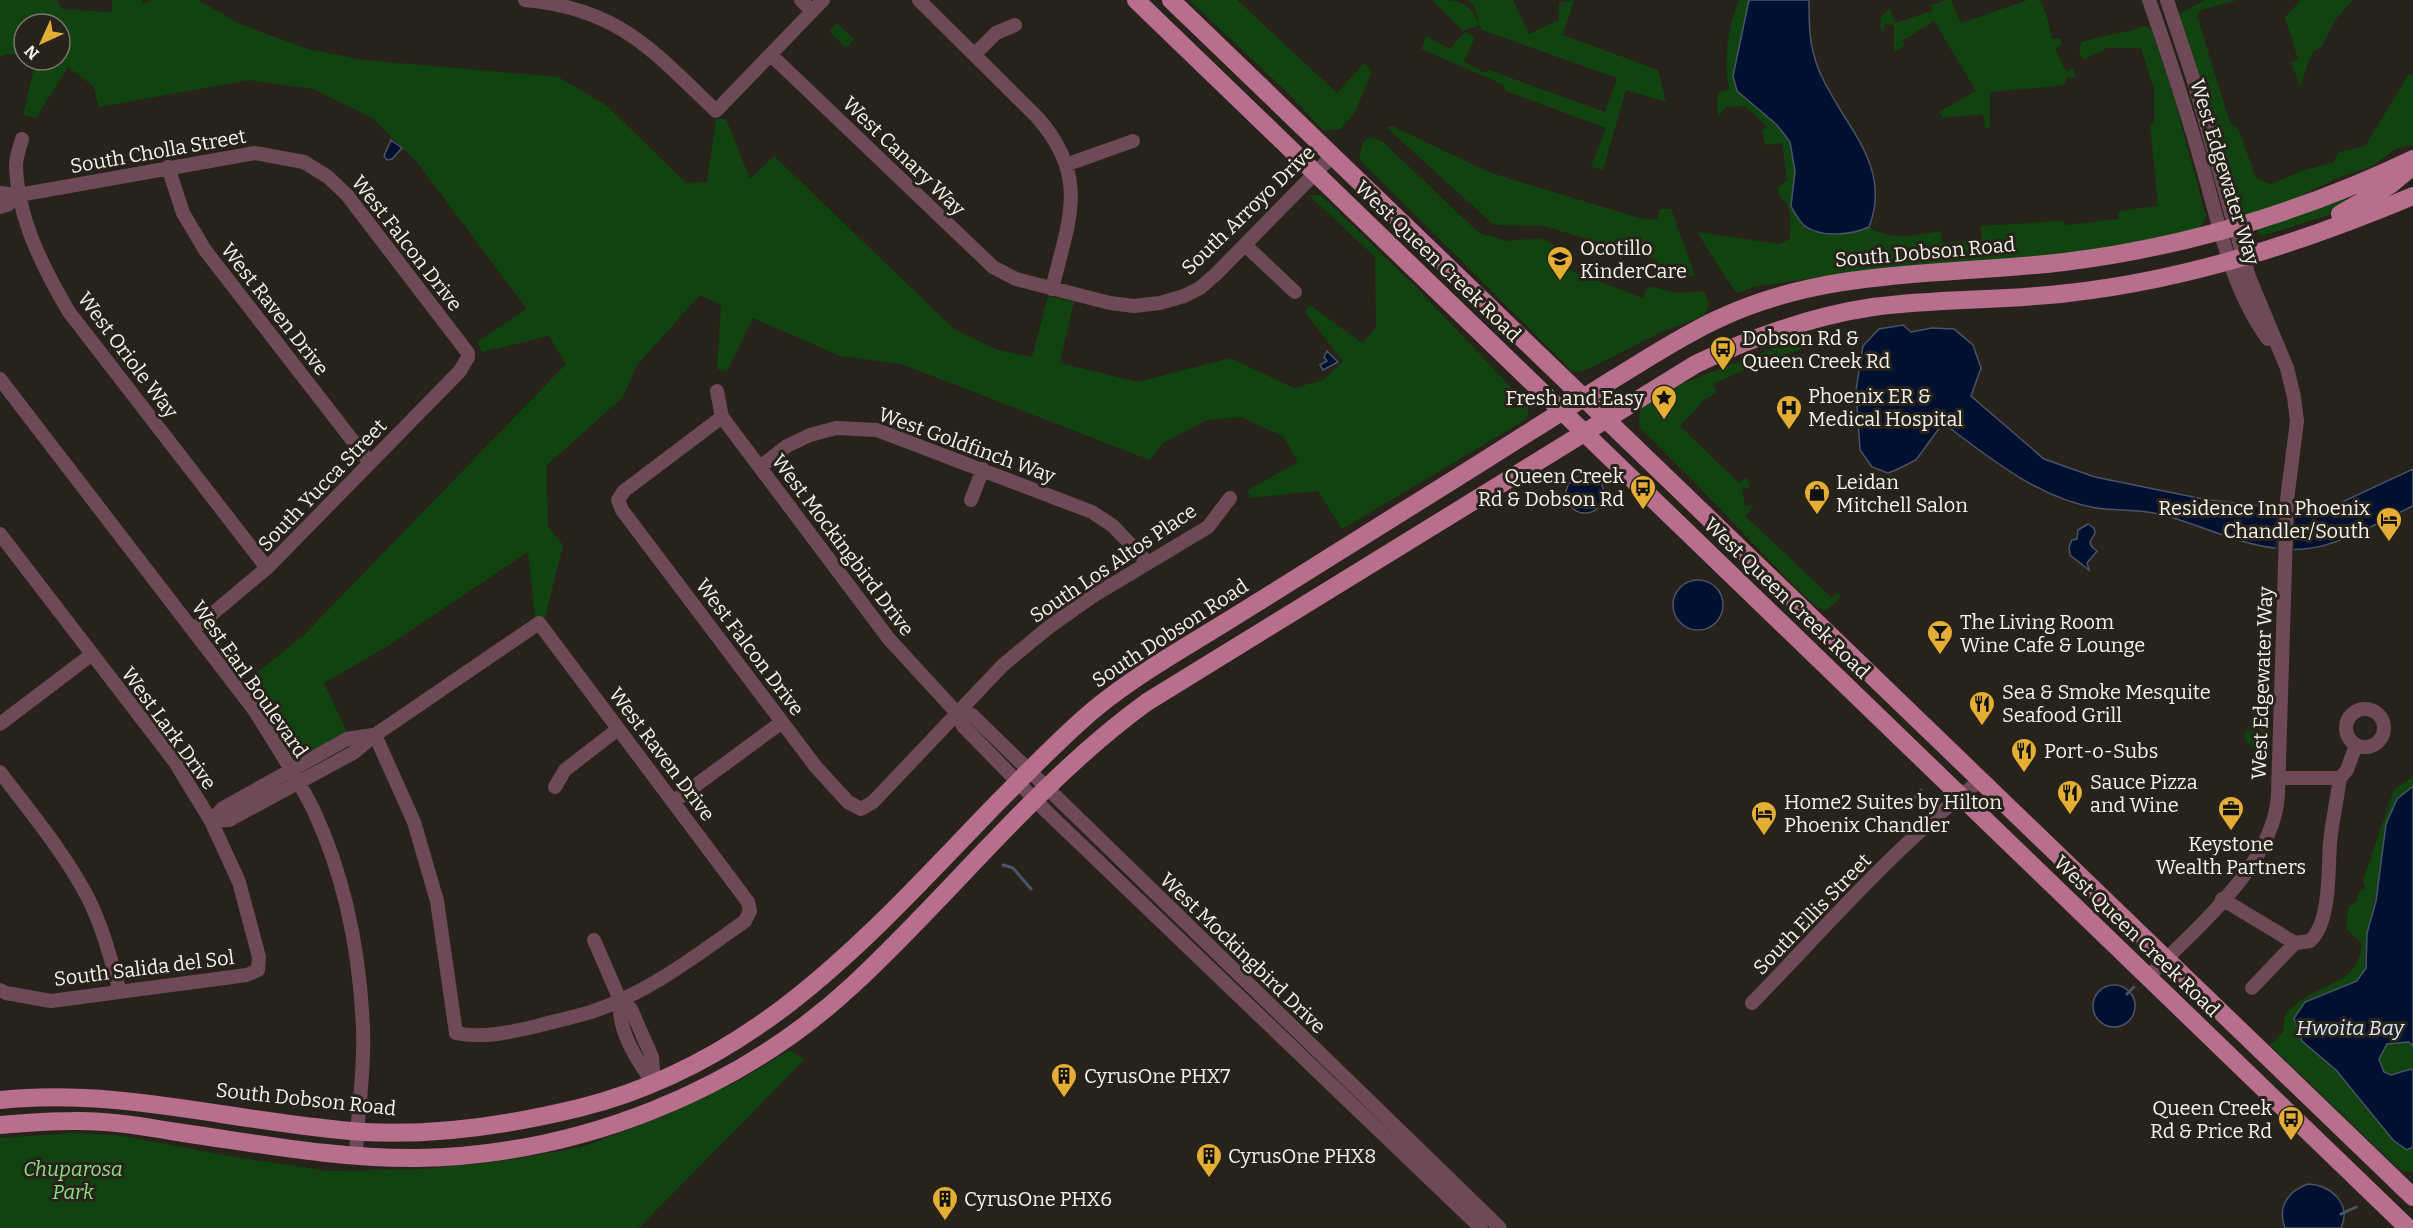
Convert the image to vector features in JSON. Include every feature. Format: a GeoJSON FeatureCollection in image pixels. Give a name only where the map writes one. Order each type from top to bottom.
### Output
{"type":"FeatureCollection","features":[{"type":"Feature","properties":{"kind":"main road","name":"West Queen Creek Road"},"geometry":{"type":"LineString","coordinates":[[1136,0],[2148,977],[2388,1221],[2408,1228]]}},
{"type":"Feature","properties":{"kind":"main road","name":"West Queen Creek Road"},"geometry":{"type":"LineString","coordinates":[[1172,0],[1583,399],[2413,1196]]}},
{"type":"Feature","properties":{"kind":"main road","name":"South Dobson Road"},"geometry":{"type":"LineString","coordinates":[[0,1100],[67,1095],[110,1098],[357,1131],[430,1132],[508,1123],[580,1108],[654,1084],[732,1043],[800,997],[869,935],[1024,776],[1093,711],[1125,687],[1562,412],[1717,319],[1787,293],[1857,279],[2014,267],[2098,257],[2228,229],[2333,195],[2413,159]]}},
{"type":"Feature","properties":{"kind":"main road"},"geometry":{"type":"LineString","coordinates":[[2238,255],[2343,213],[2390,185],[2413,165]]}},
{"type":"Feature","properties":{"kind":"main road"},"geometry":{"type":"LineString","coordinates":[[0,1125],[74,1120],[356,1156],[419,1158],[531,1146],[574,1136],[656,1110],[725,1077],[810,1021],[852,986],[1094,744],[1147,702],[1696,364],[1769,333],[1810,320],[1873,308],[2070,293],[2173,276],[2344,224],[2413,196]]}},
{"type":"Feature","properties":{"kind":"main road"},"geometry":{"type":"LineString","coordinates":[[2388,1221],[2413,1196]]}},
{"type":"Feature","properties":{"kind":"street"},"geometry":{"type":"LineString","coordinates":[[525,0],[552,2],[599,15],[644,42],[716,111],[824,0]]}},
{"type":"Feature","properties":{"kind":"street"},"geometry":{"type":"LineString","coordinates":[[801,0],[812,11]]}},
{"type":"Feature","properties":{"kind":"street"},"geometry":{"type":"LineString","coordinates":[[919,0],[1052,133],[1068,164],[1072,202],[1052,289]]}},
{"type":"Feature","properties":{"kind":"street","name":"West Edgewater Way"},"geometry":{"type":"LineString","coordinates":[[2148,977],[2252,866],[2269,835],[2276,809],[2287,552],[2287,500],[2297,421],[2293,389],[2278,348],[2267,338],[2250,313],[2238,255],[2149,0]]}},
{"type":"Feature","properties":{"kind":"street","name":"West Edgewater Way"},"geometry":{"type":"LineString","coordinates":[[2167,0],[2193,78],[2228,229]]}},
{"type":"Feature","properties":{"kind":"street"},"geometry":{"type":"LineString","coordinates":[[975,54],[996,33],[1016,25]]}},
{"type":"Feature","properties":{"kind":"street","name":"West Canary Way"},"geometry":{"type":"LineString","coordinates":[[771,55],[975,251],[993,267],[1016,279]]}},
{"type":"Feature","properties":{"kind":"street","name":"West Oriole Way"},"geometry":{"type":"LineString","coordinates":[[22,139],[16,163],[19,195],[39,255],[69,312],[267,568]]}},
{"type":"Feature","properties":{"kind":"street"},"geometry":{"type":"LineString","coordinates":[[1068,164],[1132,141]]}},
{"type":"Feature","properties":{"kind":"street","name":"South Cholla Street"},"geometry":{"type":"LineString","coordinates":[[0,193],[19,195],[255,153],[304,162]]}},
{"type":"Feature","properties":{"kind":"street","name":"South Arroyo Drive"},"geometry":{"type":"LineString","coordinates":[[1016,279],[1126,305],[1160,303],[1200,288],[1332,156]]}},
{"type":"Feature","properties":{"kind":"street","name":"West Falcon Drive"},"geometry":{"type":"LineString","coordinates":[[304,162],[328,177],[347,195],[460,341],[468,357]]}},
{"type":"Feature","properties":{"kind":"street","name":"West Raven Drive"},"geometry":{"type":"LineString","coordinates":[[168,167],[183,213],[205,250],[370,463]]}},
{"type":"Feature","properties":{"kind":"street","name":"South Cholla Street"},"geometry":{"type":"LineString","coordinates":[[0,207],[7,205],[19,195]]}},
{"type":"Feature","properties":{"kind":"street"},"geometry":{"type":"LineString","coordinates":[[1245,245],[1295,292]]}},
{"type":"Feature","properties":{"kind":"street","name":"South Yucca Street"},"geometry":{"type":"LineString","coordinates":[[193,630],[267,568],[460,371],[468,357]]}},
{"type":"Feature","properties":{"kind":"street","name":"West Earl Boulevard"},"geometry":{"type":"LineString","coordinates":[[0,379],[255,711],[295,776],[330,850],[347,910],[360,980],[363,1031],[356,1156]]}},
{"type":"Feature","properties":{"kind":"street","name":"West Mockingbird Drive"},"geometry":{"type":"LineString","coordinates":[[717,391],[722,417],[889,639],[956,712],[972,715],[1041,795],[1297,1053],[1481,1228]]}},
{"type":"Feature","properties":{"kind":"street","name":"West Falcon Drive"},"geometry":{"type":"LineString","coordinates":[[722,417],[624,491],[618,500],[622,510],[816,766],[848,802],[861,808]]}},
{"type":"Feature","properties":{"kind":"street","name":"West Goldfinch Way"},"geometry":{"type":"LineString","coordinates":[[760,467],[788,446],[810,435],[836,428],[855,427],[891,434],[1092,513],[1113,526],[1148,563]]}},
{"type":"Feature","properties":{"kind":"street"},"geometry":{"type":"LineString","coordinates":[[971,500],[983,469]]}},
{"type":"Feature","properties":{"kind":"street","name":"South Los Altos Place"},"geometry":{"type":"LineString","coordinates":[[861,808],[873,802],[1002,665],[1049,627],[1208,527],[1230,498]]}},
{"type":"Feature","properties":{"kind":"street","name":"West Lark Drive"},"geometry":{"type":"LineString","coordinates":[[0,534],[175,762],[211,821],[238,882],[259,957],[258,970]]}},
{"type":"Feature","properties":{"kind":"street","name":"West Raven Drive"},"geometry":{"type":"LineString","coordinates":[[375,735],[539,623],[748,902],[750,911],[745,921],[688,962],[620,1000]]}},
{"type":"Feature","properties":{"kind":"street"},"geometry":{"type":"LineString","coordinates":[[0,724],[91,655]]}},
{"type":"Feature","properties":{"kind":"street"},"geometry":{"type":"LineString","coordinates":[[673,802],[782,722]]}},
{"type":"Feature","properties":{"kind":"street"},"geometry":{"type":"LineString","coordinates":[[555,787],[565,770],[618,729]]}},
{"type":"Feature","properties":{"kind":"street"},"geometry":{"type":"LineString","coordinates":[[211,821],[223,808],[295,776],[346,739],[375,735],[414,822],[437,901],[456,1033],[471,1037],[522,1030],[592,1012],[620,1000]]}},
{"type":"Feature","properties":{"kind":"street"},"geometry":{"type":"LineString","coordinates":[[2222,899],[2295,943],[2310,941],[2321,926],[2325,894],[2330,886],[2330,845],[2340,778],[2347,770],[2356,745]]}},
{"type":"Feature","properties":{"kind":"street"},"geometry":{"type":"LineString","coordinates":[[0,771],[65,859],[87,896],[103,933],[120,992]]}},
{"type":"Feature","properties":{"kind":"street"},"geometry":{"type":"LineString","coordinates":[[2278,778],[2340,778]]}},
{"type":"Feature","properties":{"kind":"street","name":"South Ellis Street"},"geometry":{"type":"LineString","coordinates":[[1752,1003],[1876,875],[1959,797],[1981,780]]}},
{"type":"Feature","properties":{"kind":"street","name":"West Mockingbird Drive"},"geometry":{"type":"LineString","coordinates":[[1041,795],[1307,1042],[1500,1228]]}},
{"type":"Feature","properties":{"kind":"street"},"geometry":{"type":"LineString","coordinates":[[594,940],[620,1000],[619,1015],[634,1053],[654,1084]]}},
{"type":"Feature","properties":{"kind":"street"},"geometry":{"type":"LineString","coordinates":[[2252,988],[2295,943]]}},
{"type":"Feature","properties":{"kind":"street","name":"South Salida del Sol"},"geometry":{"type":"LineString","coordinates":[[0,990],[51,1001],[247,975],[258,970]]}},
{"type":"Feature","properties":{"kind":"street"},"geometry":{"type":"LineString","coordinates":[[1297,1053],[1307,1042]]}},
{"type":"Feature","properties":{"kind":"green space"},"geometry":{"type":"Polygon","coordinates":[[[0,0],[57,0],[62,9],[112,12],[112,0],[141,0],[143,4],[152,0],[198,0],[240,24],[308,49],[363,60],[558,77],[606,105],[686,183],[707,182],[716,119],[726,119],[750,179],[774,156],[954,329],[995,349],[1032,357],[1048,296],[1074,302],[1060,363],[1138,382],[1230,358],[1294,388],[1323,380],[1343,361],[1305,312],[1310,305],[1362,343],[1376,328],[1375,257],[1309,195],[1321,195],[1413,284],[1529,406],[1527,419],[1342,529],[1318,491],[1249,498],[1248,490],[1298,462],[1284,437],[1241,417],[1207,420],[1163,443],[1150,460],[901,364],[840,356],[753,318],[727,371],[717,369],[721,305],[700,295],[637,365],[623,397],[546,466],[548,526],[563,545],[545,617],[535,617],[528,552],[386,647],[324,683],[348,735],[306,757],[298,754],[268,700],[249,679],[303,636],[566,364],[549,336],[482,352],[477,342],[527,309],[417,162],[371,117],[313,89],[249,80],[99,107],[93,86],[72,70],[72,12],[12,12],[12,54],[0,57],[0,0]]]}},
{"type":"Feature","properties":{"kind":"green space"},"geometry":{"type":"Polygon","coordinates":[[[1189,0],[1237,0],[1337,93],[1364,63],[1372,71],[1355,112],[1340,130],[1323,130],[1288,93],[1189,0]]]}},
{"type":"Feature","properties":{"kind":"green space"},"geometry":{"type":"Polygon","coordinates":[[[1432,0],[1462,3],[1471,10],[1479,23],[1475,7],[1468,0],[1513,0],[1529,34],[1559,20],[1559,3],[1574,0],[1563,35],[1658,70],[1666,102],[1626,90],[1603,170],[1591,167],[1606,128],[1506,91],[1502,84],[1421,49],[1426,36],[1450,49],[1465,32],[1475,37],[1464,62],[1485,73],[1489,70],[1605,112],[1617,78],[1482,30],[1480,25],[1463,31],[1432,0]]]}},
{"type":"Feature","properties":{"kind":"green space"},"geometry":{"type":"Polygon","coordinates":[[[1739,0],[1749,0],[1733,76],[1737,91],[1777,125],[1790,142],[1795,171],[1791,206],[1826,232],[1845,234],[1869,227],[1887,235],[1904,236],[1941,231],[1942,243],[1983,239],[1980,226],[2063,221],[2064,225],[2119,219],[2118,211],[2158,206],[2150,125],[2154,125],[2154,89],[2141,48],[2107,48],[2083,60],[2079,50],[2082,42],[2144,26],[2152,30],[2174,97],[2206,217],[2199,229],[2099,250],[1824,277],[1754,287],[1738,293],[1697,232],[1779,244],[1790,239],[1788,207],[1777,189],[1787,180],[1782,143],[1765,145],[1762,130],[1768,127],[1745,106],[1726,107],[1717,118],[1718,92],[1729,89],[1726,67],[1728,44],[1739,0]]]}},
{"type":"Feature","properties":{"kind":"green space"},"geometry":{"type":"Polygon","coordinates":[[[1951,0],[1961,23],[2028,0],[2040,0],[2046,13],[2052,39],[2060,38],[2062,45],[2055,48],[2066,72],[2073,68],[2075,77],[2066,78],[2066,85],[1990,92],[1990,128],[1985,128],[1983,114],[1943,118],[1939,112],[1976,91],[1934,21],[1902,41],[1905,46],[1894,52],[1894,25],[1885,24],[1884,32],[1880,26],[1881,17],[1890,9],[1895,23],[1932,11],[1931,5],[1951,0]]]}},
{"type":"Feature","properties":{"kind":"green space"},"geometry":{"type":"Polygon","coordinates":[[[2205,0],[2237,0],[2201,10],[2197,16],[2230,123],[2238,128],[2256,178],[2271,184],[2304,170],[2333,163],[2339,152],[2365,146],[2409,74],[2413,75],[2413,145],[2397,148],[2371,167],[2342,176],[2282,205],[2248,215],[2236,209],[2179,14],[2205,0]]]}},
{"type":"Feature","properties":{"kind":"green space"},"geometry":{"type":"Polygon","coordinates":[[[2301,0],[2353,0],[2335,20],[2322,46],[2312,53],[2300,87],[2291,62],[2298,59],[2285,17],[2301,0]]]}},
{"type":"Feature","properties":{"kind":"green space"},"geometry":{"type":"Polygon","coordinates":[[[837,23],[854,39],[846,48],[829,31],[837,23]]]}},
{"type":"Feature","properties":{"kind":"green space"},"geometry":{"type":"Polygon","coordinates":[[[33,72],[65,72],[36,118],[23,115],[33,72]]]}},
{"type":"Feature","properties":{"kind":"green space"},"geometry":{"type":"Polygon","coordinates":[[[1392,126],[1491,173],[1639,218],[1657,220],[1660,209],[1671,209],[1695,275],[1668,278],[1653,273],[1657,260],[1544,226],[1494,225],[1386,127],[1392,126]]]}},
{"type":"Feature","properties":{"kind":"green space"},"geometry":{"type":"Polygon","coordinates":[[[1370,137],[1383,142],[1479,233],[1508,241],[1541,238],[1570,254],[1565,268],[1642,298],[1649,286],[1677,293],[1704,291],[1709,304],[1704,316],[1661,332],[1587,370],[1573,372],[1359,159],[1363,143],[1370,137]]]}},
{"type":"Feature","properties":{"kind":"green space"},"geometry":{"type":"Polygon","coordinates":[[[2343,198],[2350,202],[2341,211],[2262,236],[2257,231],[2260,225],[2343,198]]]}},
{"type":"Feature","properties":{"kind":"green space"},"geometry":{"type":"Polygon","coordinates":[[[1792,341],[1803,349],[1763,361],[1713,384],[1716,393],[1704,400],[1680,426],[1739,483],[1746,477],[1750,487],[1742,489],[1745,506],[1754,505],[1745,516],[1832,598],[1837,593],[1841,597],[1826,611],[1815,606],[1639,427],[1640,407],[1663,391],[1792,341]]]}},
{"type":"Feature","properties":{"kind":"green space"},"geometry":{"type":"Polygon","coordinates":[[[2263,723],[2269,728],[2264,769],[2250,762],[2257,754],[2244,737],[2247,730],[2258,732],[2263,723]]]}},
{"type":"Feature","properties":{"kind":"green space"},"geometry":{"type":"Polygon","coordinates":[[[2413,776],[2413,786],[2397,799],[2367,933],[2364,970],[2357,981],[2305,1002],[2302,1041],[2336,1070],[2393,1140],[2407,1150],[2413,1147],[2413,1172],[2400,1170],[2270,1045],[2283,1032],[2285,1015],[2293,1007],[2307,996],[2343,978],[2356,964],[2362,944],[2346,928],[2348,908],[2358,899],[2357,894],[2365,888],[2363,880],[2394,790],[2413,776]]]}},
{"type":"Feature","properties":{"kind":"green space"},"geometry":{"type":"Polygon","coordinates":[[[2409,1042],[2413,1046],[2413,1068],[2391,1075],[2384,1072],[2379,1059],[2386,1044],[2409,1042]]]}},
{"type":"Feature","properties":{"kind":"green space","name":"Chuparosa Park"},"geometry":{"type":"Polygon","coordinates":[[[790,1050],[804,1060],[639,1228],[0,1228],[0,1138],[74,1133],[116,1135],[241,1158],[329,1171],[422,1169],[496,1162],[582,1147],[666,1115],[740,1080],[790,1050]]]}},
{"type":"Feature","properties":{"kind":"water"},"geometry":{"type":"Polygon","coordinates":[[[1749,0],[1809,0],[1811,43],[1818,68],[1827,88],[1861,144],[1875,183],[1875,204],[1869,227],[1837,234],[1819,232],[1803,224],[1791,206],[1795,171],[1790,142],[1777,125],[1737,91],[1733,76],[1749,0]]]}},
{"type":"Feature","properties":{"kind":"water"},"geometry":{"type":"Polygon","coordinates":[[[391,140],[402,148],[392,159],[387,160],[384,156],[391,140]]]}},
{"type":"Feature","properties":{"kind":"water"},"geometry":{"type":"Polygon","coordinates":[[[1903,325],[1911,332],[1932,328],[1954,329],[1973,345],[1981,368],[1971,396],[2044,459],[2095,477],[2208,500],[2305,511],[2323,511],[2413,469],[2413,506],[2333,543],[2304,549],[2266,547],[2230,538],[2159,514],[2096,508],[2074,503],[2015,475],[1943,423],[1916,460],[1888,473],[1872,467],[1860,450],[1856,390],[1863,346],[1879,329],[1903,325]]]}},
{"type":"Feature","properties":{"kind":"water"},"geometry":{"type":"Polygon","coordinates":[[[1327,351],[1338,362],[1323,370],[1320,365],[1327,361],[1324,357],[1327,351]]]}},
{"type":"Feature","properties":{"kind":"water"},"geometry":{"type":"Polygon","coordinates":[[[1585,475],[1599,480],[1604,494],[1599,508],[1585,513],[1571,508],[1566,494],[1571,480],[1585,475]]]}},
{"type":"Feature","properties":{"kind":"water"},"geometry":{"type":"Polygon","coordinates":[[[2088,524],[2094,528],[2095,533],[2090,542],[2097,551],[2087,563],[2089,570],[2070,555],[2069,547],[2072,540],[2077,539],[2078,530],[2088,524]]]}},
{"type":"Feature","properties":{"kind":"water"},"geometry":{"type":"Polygon","coordinates":[[[1698,580],[1716,587],[1723,605],[1716,623],[1698,630],[1680,623],[1673,605],[1680,587],[1698,580]]]}},
{"type":"Feature","properties":{"kind":"water","name":"Hwoita Bay"},"geometry":{"type":"Polygon","coordinates":[[[2413,786],[2413,1046],[2409,1042],[2387,1044],[2379,1059],[2384,1072],[2391,1075],[2411,1069],[2413,1071],[2413,1147],[2407,1150],[2393,1140],[2336,1070],[2302,1041],[2294,1018],[2305,1002],[2357,981],[2366,968],[2367,933],[2376,901],[2386,824],[2397,799],[2413,786]]]}},
{"type":"Feature","properties":{"kind":"water"},"geometry":{"type":"Polygon","coordinates":[[[2114,985],[2122,986],[2129,991],[2134,998],[2134,1014],[2129,1021],[2122,1026],[2114,1027],[2106,1026],[2099,1021],[2094,1014],[2093,1006],[2094,998],[2099,991],[2106,986],[2114,985]]]}},
{"type":"Feature","properties":{"kind":"water"},"geometry":{"type":"Polygon","coordinates":[[[2308,1184],[2324,1188],[2337,1197],[2344,1211],[2341,1228],[2285,1228],[2282,1213],[2286,1201],[2295,1191],[2308,1184]]]}},
{"type":"Feature","properties":{"kind":"pier"},"geometry":{"type":"Polygon","coordinates":[[[2277,505],[2295,507],[2294,552],[2275,553],[2277,505]]]}},
{"type":"Feature","properties":{"kind":"waterway"},"geometry":{"type":"LineString","coordinates":[[1595,482],[1603,474]]}},
{"type":"Feature","properties":{"kind":"waterway"},"geometry":{"type":"LineString","coordinates":[[1915,797],[1921,790]]}},
{"type":"Feature","properties":{"kind":"waterway"},"geometry":{"type":"LineString","coordinates":[[1003,865],[1013,868],[1031,889]]}},
{"type":"Feature","properties":{"kind":"waterway"},"geometry":{"type":"LineString","coordinates":[[2127,994],[2134,987]]}},
{"type":"Feature","properties":{"kind":"waterway"},"geometry":{"type":"LineString","coordinates":[[2341,1214],[2356,1207]]}},
{"type":"Feature","properties":{"kind":"place","name":"Ocotillo KinderCare"},"geometry":{"type":"Point","coordinates":[1560,282]}},
{"type":"Feature","properties":{"kind":"place","name":"Dobson Rd & Queen Creek Rd"},"geometry":{"type":"Point","coordinates":[1723,372]}},
{"type":"Feature","properties":{"kind":"place","name":"Fresh and Easy"},"geometry":{"type":"Point","coordinates":[1664,421]}},
{"type":"Feature","properties":{"kind":"place","name":"Phoenix ER & Medical Hospital"},"geometry":{"type":"Point","coordinates":[1789,431]}},
{"type":"Feature","properties":{"kind":"place","name":"Queen Creek Rd & Dobson Rd"},"geometry":{"type":"Point","coordinates":[1643,511]}},
{"type":"Feature","properties":{"kind":"place","name":"Leidan Mitchell Salon"},"geometry":{"type":"Point","coordinates":[1817,516]}},
{"type":"Feature","properties":{"kind":"place","name":"Residence Inn Phoenix Chandler/South"},"geometry":{"type":"Point","coordinates":[2389,543]}},
{"type":"Feature","properties":{"kind":"place","name":"The Living Room Wine Cafe & Lounge"},"geometry":{"type":"Point","coordinates":[1940,656]}},
{"type":"Feature","properties":{"kind":"place","name":"Sea & Smoke Mesquite Seafood Grill"},"geometry":{"type":"Point","coordinates":[1982,727]}},
{"type":"Feature","properties":{"kind":"place","name":"Port-o-Subs"},"geometry":{"type":"Point","coordinates":[2024,774]}},
{"type":"Feature","properties":{"kind":"place","name":"Sauce Pizza and Wine"},"geometry":{"type":"Point","coordinates":[2070,816]}},
{"type":"Feature","properties":{"kind":"place","name":"Keystone Wealth Partners"},"geometry":{"type":"Point","coordinates":[2231,832]}},
{"type":"Feature","properties":{"kind":"place","name":"Home2 Suites by Hilton Phoenix Chandler"},"geometry":{"type":"Point","coordinates":[1764,837]}},
{"type":"Feature","properties":{"kind":"place","name":"CyrusOne PHX7"},"geometry":{"type":"Point","coordinates":[1064,1099]}},
{"type":"Feature","properties":{"kind":"place","name":"Queen Creek Rd & Price Rd"},"geometry":{"type":"Point","coordinates":[2291,1142]}},
{"type":"Feature","properties":{"kind":"place","name":"CyrusOne PHX8"},"geometry":{"type":"Point","coordinates":[1209,1179]}},
{"type":"Feature","properties":{"kind":"place","name":"CyrusOne PHX6"},"geometry":{"type":"Point","coordinates":[945,1222]}}]}
